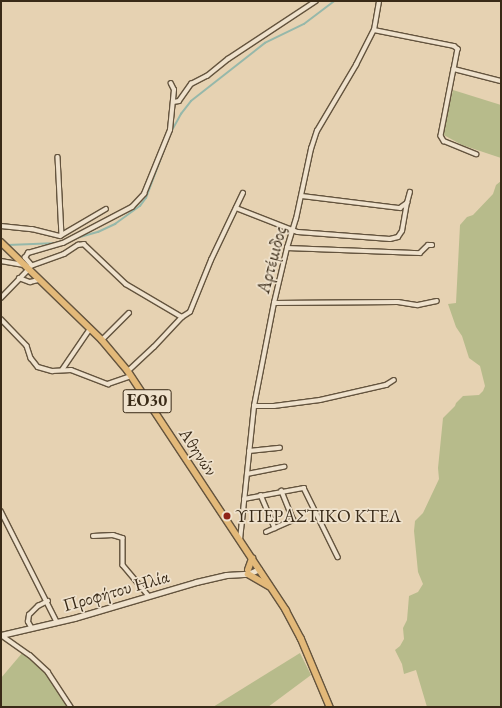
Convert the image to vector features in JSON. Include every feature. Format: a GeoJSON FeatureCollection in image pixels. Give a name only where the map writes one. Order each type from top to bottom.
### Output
{"type":"FeatureCollection","features":[{"type":"Feature","properties":{"kind":"main road","name":"Αθηνών"},"geometry":{"type":"LineString","coordinates":[[1,242],[102,340],[129,374],[296,627],[330,707]]}},
{"type":"Feature","properties":{"kind":"main road"},"geometry":{"type":"LineString","coordinates":[[252,559],[248,572],[271,588]]}},
{"type":"Feature","properties":{"kind":"street"},"geometry":{"type":"LineString","coordinates":[[173,102],[179,101],[191,84],[207,76],[228,59],[316,1]]}},
{"type":"Feature","properties":{"kind":"street","name":"Αρτέμιδος"},"geometry":{"type":"LineString","coordinates":[[240,540],[254,406],[274,303],[287,248],[302,196],[314,138],[374,30],[379,1]]}},
{"type":"Feature","properties":{"kind":"street"},"geometry":{"type":"LineString","coordinates":[[374,30],[456,47],[458,49],[441,136],[444,140],[477,154]]}},
{"type":"Feature","properties":{"kind":"street"},"geometry":{"type":"LineString","coordinates":[[454,69],[501,81]]}},
{"type":"Feature","properties":{"kind":"street"},"geometry":{"type":"LineString","coordinates":[[28,267],[25,258],[28,253],[63,243],[127,210],[139,201],[147,188],[170,130],[174,90],[171,84]]}},
{"type":"Feature","properties":{"kind":"street"},"geometry":{"type":"LineString","coordinates":[[58,157],[62,235]]}},
{"type":"Feature","properties":{"kind":"street"},"geometry":{"type":"LineString","coordinates":[[236,208],[293,230],[306,233],[395,238],[402,231],[410,192]]}},
{"type":"Feature","properties":{"kind":"street"},"geometry":{"type":"LineString","coordinates":[[1,319],[27,346],[31,358],[38,367],[52,371],[71,370],[108,384],[129,374],[182,317],[190,312],[211,260],[243,193]]}},
{"type":"Feature","properties":{"kind":"street"},"geometry":{"type":"LineString","coordinates":[[302,196],[394,208],[400,208],[407,203]]}},
{"type":"Feature","properties":{"kind":"street"},"geometry":{"type":"LineString","coordinates":[[1,226],[32,229],[57,236],[62,235],[106,209]]}},
{"type":"Feature","properties":{"kind":"street"},"geometry":{"type":"LineString","coordinates":[[1,298],[28,267],[64,254],[78,245],[84,244],[126,284],[182,317]]}},
{"type":"Feature","properties":{"kind":"street"},"geometry":{"type":"LineString","coordinates":[[287,248],[420,253],[428,245],[432,245]]}},
{"type":"Feature","properties":{"kind":"street"},"geometry":{"type":"LineString","coordinates":[[1,261],[28,267]]}},
{"type":"Feature","properties":{"kind":"street"},"geometry":{"type":"LineString","coordinates":[[19,278],[30,282],[39,280]]}},
{"type":"Feature","properties":{"kind":"street"},"geometry":{"type":"LineString","coordinates":[[274,303],[398,302],[418,305],[437,301]]}},
{"type":"Feature","properties":{"kind":"street"},"geometry":{"type":"LineString","coordinates":[[102,340],[129,313]]}},
{"type":"Feature","properties":{"kind":"street"},"geometry":{"type":"LineString","coordinates":[[62,370],[90,329]]}},
{"type":"Feature","properties":{"kind":"street"},"geometry":{"type":"LineString","coordinates":[[254,406],[274,406],[320,400],[386,385],[394,380]]}},
{"type":"Feature","properties":{"kind":"street"},"geometry":{"type":"LineString","coordinates":[[249,451],[280,448]]}},
{"type":"Feature","properties":{"kind":"street"},"geometry":{"type":"LineString","coordinates":[[247,474],[284,466]]}},
{"type":"Feature","properties":{"kind":"street"},"geometry":{"type":"LineString","coordinates":[[244,499],[301,487],[305,488],[338,556]]}},
{"type":"Feature","properties":{"kind":"street"},"geometry":{"type":"LineString","coordinates":[[266,532],[294,520],[281,491]]}},
{"type":"Feature","properties":{"kind":"street"},"geometry":{"type":"LineString","coordinates":[[261,495],[275,528]]}},
{"type":"Feature","properties":{"kind":"street"},"geometry":{"type":"LineString","coordinates":[[1,511],[48,601],[57,622]]}},
{"type":"Feature","properties":{"kind":"street"},"geometry":{"type":"LineString","coordinates":[[93,536],[113,535],[122,537],[124,542],[123,565],[149,596]]}},
{"type":"Feature","properties":{"kind":"street"},"geometry":{"type":"LineString","coordinates":[[248,572],[257,567]]}},
{"type":"Feature","properties":{"kind":"street","name":"Προφήτου Ηλία"},"geometry":{"type":"LineString","coordinates":[[1,635],[32,629],[196,582],[248,572]]}},
{"type":"Feature","properties":{"kind":"street"},"geometry":{"type":"LineString","coordinates":[[32,629],[28,622],[29,614],[38,606],[48,601]]}},
{"type":"Feature","properties":{"kind":"street"},"geometry":{"type":"LineString","coordinates":[[1,635],[36,661],[48,672],[71,707]]}},
{"type":"Feature","properties":{"kind":"green space"},"geometry":{"type":"Polygon","coordinates":[[[453,90],[501,105],[501,158],[462,145],[442,134],[453,90]]]}},
{"type":"Feature","properties":{"kind":"green space"},"geometry":{"type":"Polygon","coordinates":[[[501,181],[501,707],[427,707],[416,670],[404,674],[402,664],[395,650],[400,646],[404,639],[403,628],[407,620],[409,596],[418,592],[423,584],[418,572],[414,531],[415,521],[423,513],[439,479],[438,468],[443,418],[463,396],[479,395],[485,386],[480,366],[469,358],[462,336],[456,327],[448,304],[456,303],[460,225],[467,217],[473,215],[493,194],[496,185],[501,181]]]}},
{"type":"Feature","properties":{"kind":"green space"},"geometry":{"type":"Polygon","coordinates":[[[23,652],[42,668],[52,680],[68,707],[1,707],[1,678],[23,652]]]}},
{"type":"Feature","properties":{"kind":"green space"},"geometry":{"type":"Polygon","coordinates":[[[300,653],[311,675],[268,707],[213,707],[300,653]]]}},
{"type":"Feature","properties":{"kind":"waterway"},"geometry":{"type":"LineString","coordinates":[[73,239],[98,232],[115,224],[140,206],[146,198],[170,134],[181,114],[191,101],[265,43],[304,24],[334,1]]}},
{"type":"Feature","properties":{"kind":"waterway"},"geometry":{"type":"LineString","coordinates":[[8,245],[58,243]]}},
{"type":"Feature","properties":{"kind":"place","name":"ΥΠΕΡΑΣΤΙΚΟ ΚΤΕΛ"},"geometry":{"type":"Point","coordinates":[227,516]}}]}
